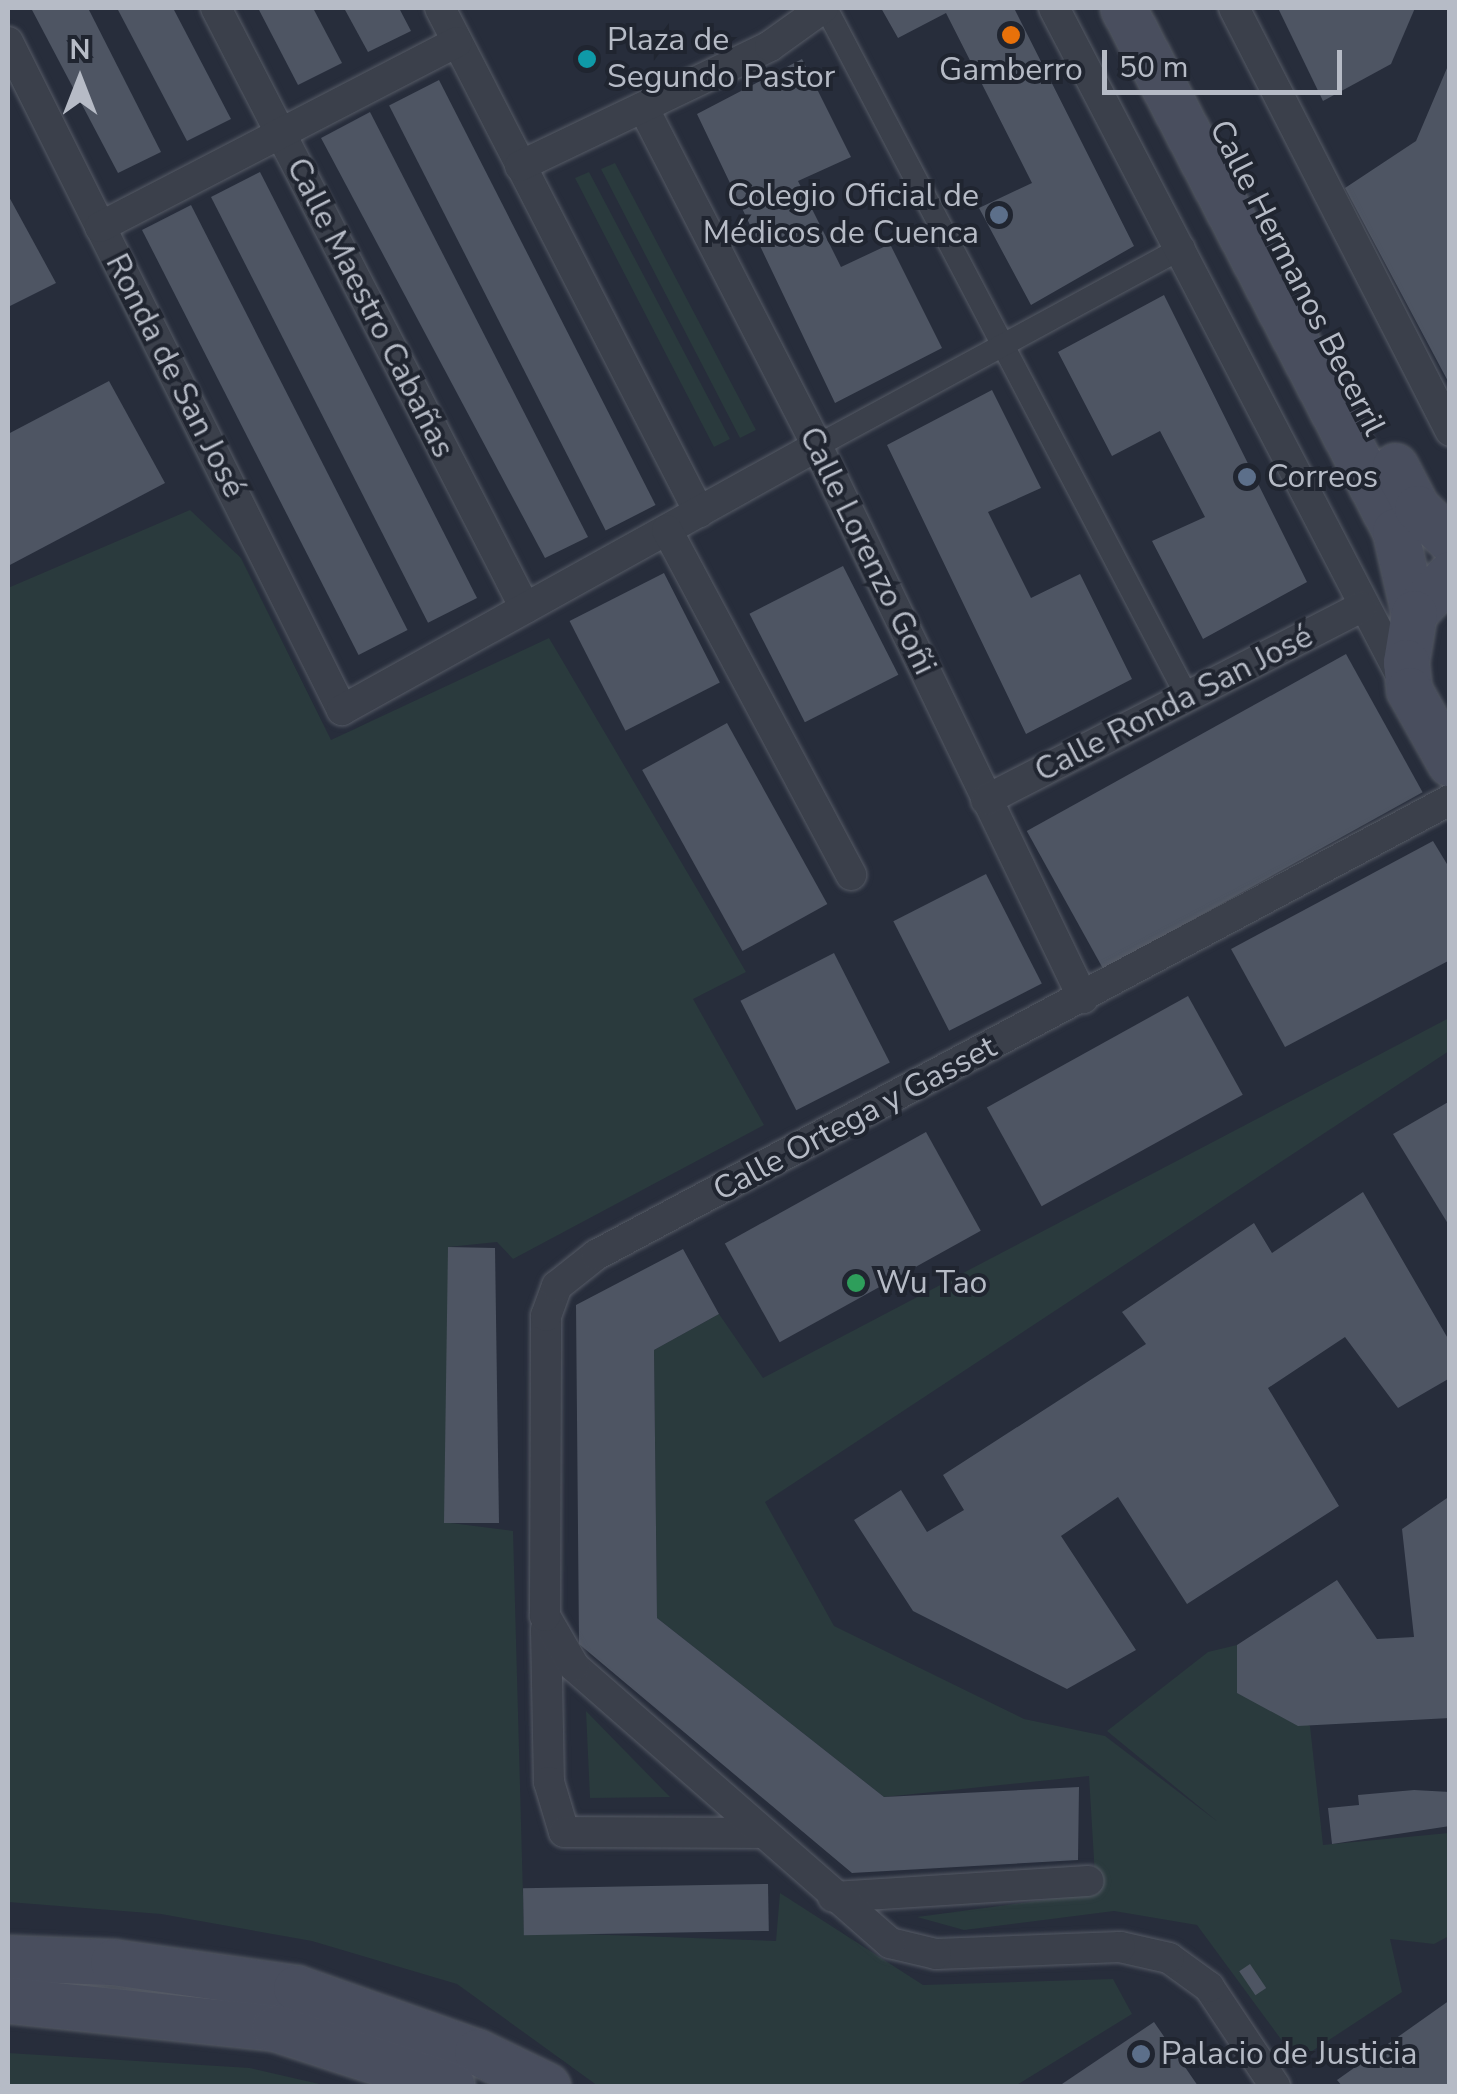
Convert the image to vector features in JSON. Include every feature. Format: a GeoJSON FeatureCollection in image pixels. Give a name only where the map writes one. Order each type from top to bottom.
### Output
{"type":"FeatureCollection","features":[{"type":"Feature","properties":{"kind":"main road","name":"Calle Hermanos Becerril"},"geometry":{"type":"LineString","coordinates":[[1123,8],[1396,531],[1414,613],[1409,690]]}},
{"type":"Feature","properties":{"kind":"main road","name":"Calle Hermanos Becerril"},"geometry":{"type":"LineString","coordinates":[[1158,8],[1417,508],[1450,540]]}},
{"type":"Feature","properties":{"kind":"main road"},"geometry":{"type":"LineString","coordinates":[[1414,613],[1450,574]]}},
{"type":"Feature","properties":{"kind":"main road"},"geometry":{"type":"LineString","coordinates":[[1409,690],[1450,763]]}},
{"type":"Feature","properties":{"kind":"main road"},"geometry":{"type":"LineString","coordinates":[[8,1958],[113,1962],[296,1988],[477,2052],[547,2086]]}},
{"type":"Feature","properties":{"kind":"main road"},"geometry":{"type":"LineString","coordinates":[[8,2000],[275,2028],[452,2086]]}},
{"type":"Feature","properties":{"kind":"street","name":"Calle Maestro Cabañas"},"geometry":{"type":"LineString","coordinates":[[216,8],[525,608]]}},
{"type":"Feature","properties":{"kind":"street"},"geometry":{"type":"LineString","coordinates":[[440,8],[699,512]]}},
{"type":"Feature","properties":{"kind":"street"},"geometry":{"type":"LineString","coordinates":[[520,166],[770,46],[824,8],[1006,340],[1188,698]]}},
{"type":"Feature","properties":{"kind":"street"},"geometry":{"type":"LineString","coordinates":[[1054,8],[1184,247],[1361,607],[1409,690]]}},
{"type":"Feature","properties":{"kind":"street","name":"Calle Hermanos Becerril"},"geometry":{"type":"LineString","coordinates":[[1234,8],[1450,430]]}},
{"type":"Feature","properties":{"kind":"street","name":"Ronda de San José"},"geometry":{"type":"LineString","coordinates":[[8,42],[342,710],[525,608]]}},
{"type":"Feature","properties":{"kind":"street"},"geometry":{"type":"LineString","coordinates":[[100,227],[457,42]]}},
{"type":"Feature","properties":{"kind":"street","name":"Calle Lorenzo Goñi"},"geometry":{"type":"LineString","coordinates":[[644,108],[818,446],[1082,998]]}},
{"type":"Feature","properties":{"kind":"street"},"geometry":{"type":"LineString","coordinates":[[525,608],[1006,340],[1184,247]]}},
{"type":"Feature","properties":{"kind":"street"},"geometry":{"type":"LineString","coordinates":[[666,530],[850,875]]}},
{"type":"Feature","properties":{"kind":"street","name":"Calle Ronda San José"},"geometry":{"type":"LineString","coordinates":[[986,800],[1361,607]]}},
{"type":"Feature","properties":{"kind":"street","name":"Calle Ortega y Gasset"},"geometry":{"type":"LineString","coordinates":[[762,1833],[564,1832],[549,1782],[546,1616],[545,1330],[556,1286],[617,1243],[1450,800]]}},
{"type":"Feature","properties":{"kind":"street","name":"Calle Ortega y Gasset"},"geometry":{"type":"LineString","coordinates":[[546,1616],[574,1666],[890,1943],[956,1954],[1120,1947],[1169,1958],[1209,1986],[1275,2086]]}},
{"type":"Feature","properties":{"kind":"street"},"geometry":{"type":"LineString","coordinates":[[834,1896],[1090,1881]]}},
{"type":"Feature","properties":{"kind":"shaded area"},"geometry":{"type":"Polygon","coordinates":[[[615,163],[756,430],[740,438],[601,169],[615,163]]]}},
{"type":"Feature","properties":{"kind":"shaded area"},"geometry":{"type":"Polygon","coordinates":[[[589,172],[730,439],[714,447],[575,178],[589,172]]]}},
{"type":"Feature","properties":{"kind":"shaded area"},"geometry":{"type":"Polygon","coordinates":[[[190,510],[241,558],[331,740],[549,638],[746,972],[693,999],[764,1125],[513,1259],[497,1242],[448,1247],[451,1523],[513,1531],[524,1932],[776,1941],[780,1893],[923,1985],[1113,1979],[1132,2014],[1015,2086],[598,2086],[457,1984],[312,1941],[161,1914],[8,1902],[8,588],[190,510]]]}},
{"type":"Feature","properties":{"kind":"shaded area"},"geometry":{"type":"Polygon","coordinates":[[[1449,1018],[1449,1051],[765,1502],[834,1626],[1024,1719],[1105,1736],[1218,1822],[1107,1731],[1208,1652],[1237,1645],[1237,1693],[1310,1726],[1323,1845],[1449,1833],[1449,1936],[1434,1944],[1390,1939],[1402,1992],[1297,2061],[1197,1925],[1114,1911],[964,1930],[917,1917],[1096,1893],[1089,1776],[884,1797],[657,1618],[654,1350],[719,1314],[763,1378],[1449,1018]]]}},
{"type":"Feature","properties":{"kind":"shaded area"},"geometry":{"type":"Polygon","coordinates":[[[586,1711],[670,1797],[590,1798],[586,1711]]]}},
{"type":"Feature","properties":{"kind":"shaded area"},"geometry":{"type":"Polygon","coordinates":[[[8,2053],[250,2068],[328,2086],[8,2086],[8,2053]]]}},
{"type":"Feature","properties":{"kind":"building"},"geometry":{"type":"Polygon","coordinates":[[[31,8],[88,8],[161,152],[118,173],[31,8]]]}},
{"type":"Feature","properties":{"kind":"building"},"geometry":{"type":"Polygon","coordinates":[[[117,8],[173,8],[231,119],[187,141],[117,8]]]}},
{"type":"Feature","properties":{"kind":"building"},"geometry":{"type":"Polygon","coordinates":[[[258,8],[313,8],[342,63],[298,85],[258,8]]]}},
{"type":"Feature","properties":{"kind":"building"},"geometry":{"type":"Polygon","coordinates":[[[344,8],[399,8],[411,31],[368,52],[344,8]]]}},
{"type":"Feature","properties":{"kind":"building"},"geometry":{"type":"Polygon","coordinates":[[[881,8],[1014,8],[1134,246],[1031,305],[979,208],[1032,183],[946,13],[898,38],[881,8]]]}},
{"type":"Feature","properties":{"kind":"building"},"geometry":{"type":"Polygon","coordinates":[[[1278,8],[1415,8],[1391,64],[1323,101],[1278,8]]]}},
{"type":"Feature","properties":{"kind":"building"},"geometry":{"type":"Polygon","coordinates":[[[802,59],[851,157],[798,181],[841,267],[890,244],[942,348],[835,403],[697,114],[802,59]]]}},
{"type":"Feature","properties":{"kind":"building"},"geometry":{"type":"Polygon","coordinates":[[[1450,61],[1450,385],[1345,188],[1416,141],[1450,61]]]}},
{"type":"Feature","properties":{"kind":"building"},"geometry":{"type":"Polygon","coordinates":[[[439,80],[656,505],[606,530],[389,105],[439,80]]]}},
{"type":"Feature","properties":{"kind":"building"},"geometry":{"type":"Polygon","coordinates":[[[370,112],[588,537],[545,558],[321,138],[370,112]]]}},
{"type":"Feature","properties":{"kind":"building"},"geometry":{"type":"Polygon","coordinates":[[[260,172],[477,598],[428,623],[211,197],[260,172]]]}},
{"type":"Feature","properties":{"kind":"building"},"geometry":{"type":"Polygon","coordinates":[[[8,195],[56,283],[8,307],[8,195]]]}},
{"type":"Feature","properties":{"kind":"building"},"geometry":{"type":"Polygon","coordinates":[[[191,205],[408,630],[359,655],[142,230],[191,205]]]}},
{"type":"Feature","properties":{"kind":"building"},"geometry":{"type":"Polygon","coordinates":[[[1164,295],[1307,582],[1203,639],[1152,541],[1205,517],[1160,431],[1112,456],[1058,352],[1164,295]]]}},
{"type":"Feature","properties":{"kind":"building"},"geometry":{"type":"Polygon","coordinates":[[[109,381],[165,483],[8,566],[8,434],[109,381]]]}},
{"type":"Feature","properties":{"kind":"building"},"geometry":{"type":"Polygon","coordinates":[[[992,390],[1041,488],[988,512],[1031,598],[1080,574],[1132,679],[1026,734],[887,445],[992,390]]]}},
{"type":"Feature","properties":{"kind":"building"},"geometry":{"type":"Polygon","coordinates":[[[843,566],[898,675],[805,722],[749,614],[843,566]]]}},
{"type":"Feature","properties":{"kind":"building"},"geometry":{"type":"Polygon","coordinates":[[[664,573],[720,683],[625,731],[570,621],[664,573]]]}},
{"type":"Feature","properties":{"kind":"building"},"geometry":{"type":"Polygon","coordinates":[[[1346,654],[1423,792],[1103,969],[1027,831],[1346,654]]]}},
{"type":"Feature","properties":{"kind":"building"},"geometry":{"type":"Polygon","coordinates":[[[727,723],[827,904],[743,951],[642,770],[727,723]]]}},
{"type":"Feature","properties":{"kind":"building"},"geometry":{"type":"Polygon","coordinates":[[[1433,841],[1450,869],[1450,960],[1285,1047],[1231,949],[1433,841]]]}},
{"type":"Feature","properties":{"kind":"building"},"geometry":{"type":"Polygon","coordinates":[[[986,874],[1042,984],[949,1031],[893,921],[986,874]]]}},
{"type":"Feature","properties":{"kind":"building"},"geometry":{"type":"Polygon","coordinates":[[[834,953],[890,1063],[796,1110],[740,1001],[834,953]]]}},
{"type":"Feature","properties":{"kind":"building"},"geometry":{"type":"Polygon","coordinates":[[[1188,996],[1243,1095],[1042,1206],[987,1108],[1188,996]]]}},
{"type":"Feature","properties":{"kind":"building"},"geometry":{"type":"Polygon","coordinates":[[[1450,1101],[1450,1227],[1393,1134],[1450,1101]]]}},
{"type":"Feature","properties":{"kind":"building"},"geometry":{"type":"Polygon","coordinates":[[[926,1132],[981,1231],[780,1342],[725,1244],[926,1132]]]}},
{"type":"Feature","properties":{"kind":"building"},"geometry":{"type":"Polygon","coordinates":[[[1363,1192],[1450,1342],[1450,1378],[1398,1408],[1345,1337],[1268,1388],[1339,1506],[1187,1604],[1118,1497],[1061,1536],[1136,1650],[1067,1689],[913,1611],[854,1520],[901,1490],[927,1532],[964,1510],[943,1475],[1146,1344],[1122,1312],[1254,1223],[1272,1253],[1363,1192]]]}},
{"type":"Feature","properties":{"kind":"building"},"geometry":{"type":"Polygon","coordinates":[[[448,1247],[495,1248],[499,1523],[444,1523],[448,1247]]]}},
{"type":"Feature","properties":{"kind":"building"},"geometry":{"type":"Polygon","coordinates":[[[683,1249],[719,1314],[654,1350],[657,1618],[884,1797],[1079,1787],[1078,1860],[852,1873],[579,1644],[576,1305],[683,1249]]]}},
{"type":"Feature","properties":{"kind":"building"},"geometry":{"type":"Polygon","coordinates":[[[1450,1496],[1450,1718],[1298,1726],[1237,1693],[1237,1645],[1337,1580],[1377,1639],[1414,1637],[1402,1529],[1450,1496]]]}},
{"type":"Feature","properties":{"kind":"building"},"geometry":{"type":"Polygon","coordinates":[[[1414,1790],[1450,1792],[1450,1826],[1332,1844],[1328,1808],[1359,1805],[1358,1795],[1414,1790]]]}},
{"type":"Feature","properties":{"kind":"building"},"geometry":{"type":"Polygon","coordinates":[[[768,1884],[769,1931],[524,1935],[523,1888],[768,1884]]]}},
{"type":"Feature","properties":{"kind":"building"},"geometry":{"type":"Polygon","coordinates":[[[1250,1964],[1266,1988],[1255,1995],[1239,1971],[1250,1964]]]}},
{"type":"Feature","properties":{"kind":"building"},"geometry":{"type":"Polygon","coordinates":[[[1450,2000],[1450,2086],[1342,2086],[1337,2080],[1450,2000]]]}},
{"type":"Feature","properties":{"kind":"building","name":"Palacio de Justicia"},"geometry":{"type":"Polygon","coordinates":[[[1154,2022],[1198,2086],[1059,2086],[1154,2022]]]}},
{"type":"Feature","properties":{"kind":"place","name":"Gamberro"},"geometry":{"type":"Point","coordinates":[1011,35]}},
{"type":"Feature","properties":{"kind":"place","name":"Plaza de Segundo Pastor"},"geometry":{"type":"Point","coordinates":[587,59]}},
{"type":"Feature","properties":{"kind":"place","name":"Colegio Oficial de Médicos de Cuenca"},"geometry":{"type":"Point","coordinates":[999,215]}},
{"type":"Feature","properties":{"kind":"place","name":"Correos"},"geometry":{"type":"Point","coordinates":[1247,477]}},
{"type":"Feature","properties":{"kind":"place","name":"Wu Tao"},"geometry":{"type":"Point","coordinates":[856,1283]}},
{"type":"Feature","properties":{"kind":"place","name":"Palacio de Justicia"},"geometry":{"type":"Point","coordinates":[1141,2054]}}]}
